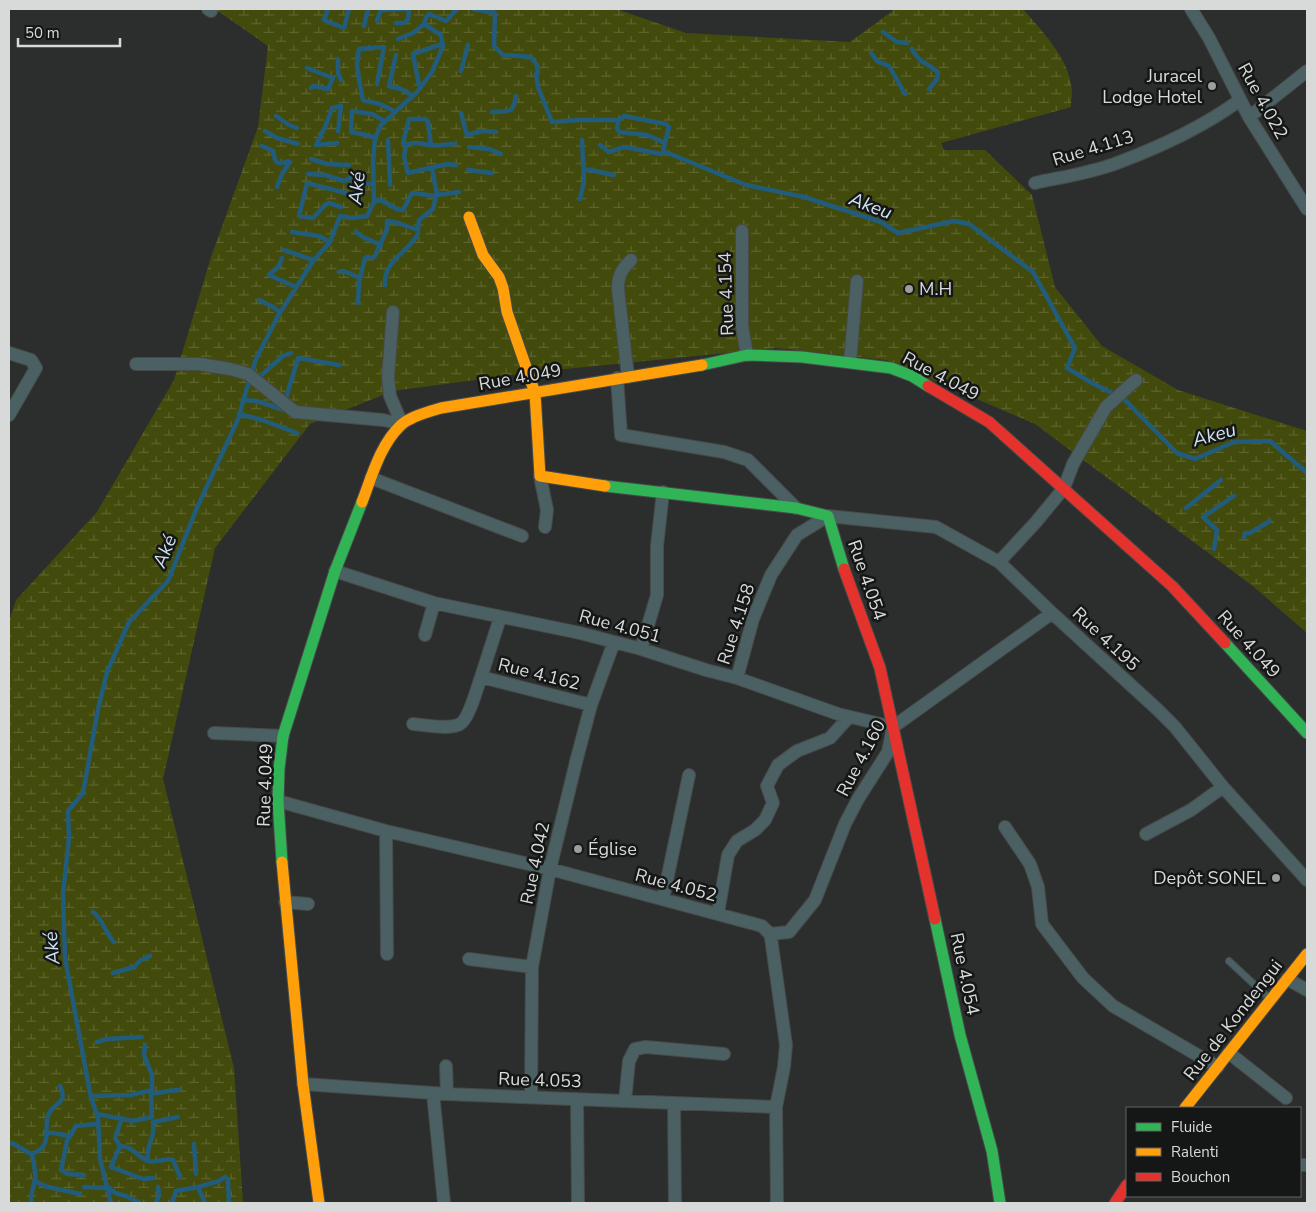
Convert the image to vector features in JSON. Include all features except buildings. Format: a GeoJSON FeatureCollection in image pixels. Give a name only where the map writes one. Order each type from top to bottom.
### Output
{"type":"FeatureCollection","features":[{"type":"Feature","properties":{"kind":"street","name":"Rue 4.022"},"geometry":{"type":"LineString","coordinates":[[1191,9],[1210,38],[1249,117],[1307,209]]}},
{"type":"Feature","properties":{"kind":"street"},"geometry":{"type":"LineString","coordinates":[[1249,117],[1307,71]]}},
{"type":"Feature","properties":{"kind":"street","name":"Rue 4.113"},"geometry":{"type":"LineString","coordinates":[[1035,184],[1116,164],[1218,116],[1240,100]]}},
{"type":"Feature","properties":{"kind":"street"},"geometry":{"type":"LineString","coordinates":[[468,217],[483,255],[499,277],[507,312],[535,392],[540,476],[547,510],[545,527]]}},
{"type":"Feature","properties":{"kind":"street","name":"Rue 4.154"},"geometry":{"type":"LineString","coordinates":[[742,231],[742,326],[747,355]]}},
{"type":"Feature","properties":{"kind":"street"},"geometry":{"type":"LineString","coordinates":[[631,260],[618,278],[623,378],[621,435],[724,452],[748,460],[796,508]]}},
{"type":"Feature","properties":{"kind":"street"},"geometry":{"type":"LineString","coordinates":[[850,362],[857,281]]}},
{"type":"Feature","properties":{"kind":"street"},"geometry":{"type":"LineString","coordinates":[[393,312],[388,377],[390,396],[402,424]]}},
{"type":"Feature","properties":{"kind":"street"},"geometry":{"type":"LineString","coordinates":[[9,353],[31,360],[36,368],[9,415]]}},
{"type":"Feature","properties":{"kind":"street","name":"Rue 4.049"},"geometry":{"type":"LineString","coordinates":[[319,1203],[304,1084],[278,801],[283,736],[335,571],[384,444],[402,424],[421,414],[441,408],[704,365],[747,355],[802,357],[891,368],[912,376],[938,390],[989,422],[1172,586],[1307,733]]}},
{"type":"Feature","properties":{"kind":"street"},"geometry":{"type":"LineString","coordinates":[[136,364],[199,364],[230,369],[248,374],[295,412],[383,420],[402,424]]}},
{"type":"Feature","properties":{"kind":"street"},"geometry":{"type":"LineString","coordinates":[[999,562],[1064,488],[1073,464],[1106,407],[1136,380]]}},
{"type":"Feature","properties":{"kind":"street"},"geometry":{"type":"LineString","coordinates":[[540,476],[626,489],[796,508],[828,516]]}},
{"type":"Feature","properties":{"kind":"street"},"geometry":{"type":"LineString","coordinates":[[371,478],[522,536]]}},
{"type":"Feature","properties":{"kind":"street"},"geometry":{"type":"LineString","coordinates":[[641,649],[657,595],[657,546],[663,492]]}},
{"type":"Feature","properties":{"kind":"street","name":"Rue 4.195"},"geometry":{"type":"LineString","coordinates":[[828,516],[936,527],[999,562],[1175,727],[1223,788],[1307,880]]}},
{"type":"Feature","properties":{"kind":"street","name":"Rue 4.158"},"geometry":{"type":"LineString","coordinates":[[737,678],[753,619],[771,575],[797,536],[828,516]]}},
{"type":"Feature","properties":{"kind":"street","name":"Rue 4.054"},"geometry":{"type":"LineString","coordinates":[[828,516],[844,569],[880,668],[960,1035],[992,1151],[1000,1203]]}},
{"type":"Feature","properties":{"kind":"street","name":"Rue 4.051"},"geometry":{"type":"LineString","coordinates":[[335,571],[434,603],[500,618],[537,624],[641,649],[737,678],[849,717],[893,727]]}},
{"type":"Feature","properties":{"kind":"street"},"geometry":{"type":"LineString","coordinates":[[425,635],[434,603]]}},
{"type":"Feature","properties":{"kind":"street","name":"Rue 4.160"},"geometry":{"type":"LineString","coordinates":[[770,934],[789,932],[815,900],[845,824],[858,799],[888,752],[893,727],[1052,613]]}},
{"type":"Feature","properties":{"kind":"street","name":"Rue 4.162"},"geometry":{"type":"LineString","coordinates":[[500,618],[481,677],[591,705]]}},
{"type":"Feature","properties":{"kind":"street","name":"Rue 4.042"},"geometry":{"type":"LineString","coordinates":[[531,1097],[532,967],[550,869],[591,705],[614,642]]}},
{"type":"Feature","properties":{"kind":"street"},"geometry":{"type":"LineString","coordinates":[[412,724],[454,727],[462,724],[481,677]]}},
{"type":"Feature","properties":{"kind":"street"},"geometry":{"type":"LineString","coordinates":[[718,914],[728,855],[737,840],[755,830],[765,820],[773,803],[767,786],[778,765],[797,751],[830,738],[849,717]]}},
{"type":"Feature","properties":{"kind":"street"},"geometry":{"type":"LineString","coordinates":[[214,733],[283,736]]}},
{"type":"Feature","properties":{"kind":"street"},"geometry":{"type":"LineString","coordinates":[[663,899],[689,775]]}},
{"type":"Feature","properties":{"kind":"street"},"geometry":{"type":"LineString","coordinates":[[1146,834],[1203,803],[1223,788]]}},
{"type":"Feature","properties":{"kind":"street","name":"Rue 4.052"},"geometry":{"type":"LineString","coordinates":[[278,801],[386,831],[550,869],[663,899],[762,926],[770,934]]}},
{"type":"Feature","properties":{"kind":"street"},"geometry":{"type":"LineString","coordinates":[[1005,827],[1030,864],[1038,887],[1042,924],[1083,978],[1113,1006],[1218,1067]]}},
{"type":"Feature","properties":{"kind":"street"},"geometry":{"type":"LineString","coordinates":[[386,831],[387,954]]}},
{"type":"Feature","properties":{"kind":"street"},"geometry":{"type":"LineString","coordinates":[[286,902],[308,904]]}},
{"type":"Feature","properties":{"kind":"street"},"geometry":{"type":"LineString","coordinates":[[770,934],[786,1046],[776,1107],[777,1203]]}},
{"type":"Feature","properties":{"kind":"street","name":"Rue de Kondengui"},"geometry":{"type":"LineString","coordinates":[[1187,1107],[1307,954]]}},
{"type":"Feature","properties":{"kind":"street"},"geometry":{"type":"LineString","coordinates":[[469,960],[532,967]]}},
{"type":"Feature","properties":{"kind":"street"},"geometry":{"type":"LineString","coordinates":[[1287,979],[1307,990]]}},
{"type":"Feature","properties":{"kind":"street"},"geometry":{"type":"LineString","coordinates":[[625,1101],[629,1060],[635,1049],[646,1047],[724,1054]]}},
{"type":"Feature","properties":{"kind":"street"},"geometry":{"type":"LineString","coordinates":[[1230,1053],[1286,1098]]}},
{"type":"Feature","properties":{"kind":"street"},"geometry":{"type":"LineString","coordinates":[[446,1066],[447,1094]]}},
{"type":"Feature","properties":{"kind":"street","name":"Rue 4.053"},"geometry":{"type":"LineString","coordinates":[[304,1084],[447,1094],[776,1107]]}},
{"type":"Feature","properties":{"kind":"street"},"geometry":{"type":"LineString","coordinates":[[433,1093],[444,1203]]}},
{"type":"Feature","properties":{"kind":"street"},"geometry":{"type":"LineString","coordinates":[[577,1099],[578,1203]]}},
{"type":"Feature","properties":{"kind":"street"},"geometry":{"type":"LineString","coordinates":[[674,1103],[676,1203]]}},
{"type":"Feature","properties":{"kind":"street"},"geometry":{"type":"LineString","coordinates":[[1115,1203],[1126,1186]]}},
{"type":"Feature","properties":{"kind":"lane"},"geometry":{"type":"LineString","coordinates":[[1229,961],[1271,1000]]}},
{"type":"Feature","properties":{"kind":"green space"},"geometry":{"type":"Polygon","coordinates":[[[215,9],[616,9],[686,33],[850,42],[895,9],[1023,9],[1045,34],[1064,63],[1072,87],[1071,107],[941,143],[944,150],[985,150],[1032,195],[1055,287],[1102,346],[1178,390],[1307,431],[1307,633],[1254,587],[1035,424],[886,360],[776,348],[535,372],[393,391],[310,424],[215,548],[163,779],[234,1068],[243,1203],[9,1203],[9,621],[16,600],[97,512],[174,380],[211,257],[258,127],[268,46],[215,9]]]}},
{"type":"Feature","properties":{"kind":"waterway"},"geometry":{"type":"LineString","coordinates":[[328,9],[324,20],[344,28],[349,9]]}},
{"type":"Feature","properties":{"kind":"waterway"},"geometry":{"type":"LineString","coordinates":[[364,26],[368,9]]}},
{"type":"Feature","properties":{"kind":"waterway"},"geometry":{"type":"LineString","coordinates":[[377,21],[380,12],[383,10],[405,9]]}},
{"type":"Feature","properties":{"kind":"waterway"},"geometry":{"type":"LineString","coordinates":[[396,23],[404,23],[408,20],[409,12],[406,9]]}},
{"type":"Feature","properties":{"kind":"waterway","name":"Aké"},"geometry":{"type":"LineString","coordinates":[[111,1203],[100,1159],[98,1117],[91,1098],[65,958],[63,894],[69,838],[68,811],[83,793],[98,709],[107,672],[129,622],[168,581],[196,510],[239,417],[256,359],[278,316],[313,261],[330,242],[340,216],[352,218],[367,216],[374,202],[373,161],[375,138],[381,125],[417,92],[432,72],[443,46],[441,35],[424,24],[426,17],[429,14],[446,21],[457,9]]}},
{"type":"Feature","properties":{"kind":"waterway","name":"Akeu"},"geometry":{"type":"LineString","coordinates":[[474,9],[495,13],[494,46],[503,55],[531,57],[537,65],[538,87],[552,122],[619,120],[624,116],[666,124],[669,127],[663,151],[746,185],[804,197],[881,222],[898,233],[954,221],[969,224],[1033,272],[1075,348],[1067,368],[1124,399],[1177,453],[1195,459],[1234,442],[1270,441],[1307,473]]}},
{"type":"Feature","properties":{"kind":"waterway"},"geometry":{"type":"LineString","coordinates":[[398,39],[413,33],[424,24]]}},
{"type":"Feature","properties":{"kind":"waterway"},"geometry":{"type":"LineString","coordinates":[[883,32],[897,42],[907,43]]}},
{"type":"Feature","properties":{"kind":"waterway"},"geometry":{"type":"LineString","coordinates":[[419,85],[413,54],[442,44]]}},
{"type":"Feature","properties":{"kind":"waterway"},"geometry":{"type":"LineString","coordinates":[[461,71],[468,45]]}},
{"type":"Feature","properties":{"kind":"waterway"},"geometry":{"type":"LineString","coordinates":[[359,79],[357,65],[359,49],[384,47],[377,84]]}},
{"type":"Feature","properties":{"kind":"waterway"},"geometry":{"type":"LineString","coordinates":[[912,49],[918,58],[938,73],[937,79],[929,89]]}},
{"type":"Feature","properties":{"kind":"waterway"},"geometry":{"type":"LineString","coordinates":[[871,53],[877,61],[889,66],[905,94]]}},
{"type":"Feature","properties":{"kind":"waterway"},"geometry":{"type":"LineString","coordinates":[[396,55],[389,86],[410,94]]}},
{"type":"Feature","properties":{"kind":"waterway"},"geometry":{"type":"LineString","coordinates":[[338,59],[338,73],[341,80]]}},
{"type":"Feature","properties":{"kind":"waterway"},"geometry":{"type":"LineString","coordinates":[[307,68],[333,78],[328,89],[313,86],[311,88]]}},
{"type":"Feature","properties":{"kind":"waterway"},"geometry":{"type":"LineString","coordinates":[[359,80],[363,100],[380,104],[392,110]]}},
{"type":"Feature","properties":{"kind":"waterway"},"geometry":{"type":"LineString","coordinates":[[492,112],[503,112],[512,109],[516,96]]}},
{"type":"Feature","properties":{"kind":"waterway"},"geometry":{"type":"LineString","coordinates":[[337,143],[316,145],[332,108],[341,106],[338,131]]}},
{"type":"Feature","properties":{"kind":"waterway"},"geometry":{"type":"LineString","coordinates":[[376,138],[351,132],[352,111],[372,114],[384,121]]}},
{"type":"Feature","properties":{"kind":"waterway"},"geometry":{"type":"LineString","coordinates":[[461,113],[467,135],[482,131],[496,132]]}},
{"type":"Feature","properties":{"kind":"waterway"},"geometry":{"type":"LineString","coordinates":[[276,116],[297,128]]}},
{"type":"Feature","properties":{"kind":"waterway"},"geometry":{"type":"LineString","coordinates":[[403,143],[409,119],[426,119],[431,145]]}},
{"type":"Feature","properties":{"kind":"waterway"},"geometry":{"type":"LineString","coordinates":[[619,120],[617,128],[619,132],[647,135],[665,143]]}},
{"type":"Feature","properties":{"kind":"waterway"},"geometry":{"type":"LineString","coordinates":[[265,131],[277,138],[298,144]]}},
{"type":"Feature","properties":{"kind":"waterway"},"geometry":{"type":"LineString","coordinates":[[388,140],[390,185]]}},
{"type":"Feature","properties":{"kind":"waterway"},"geometry":{"type":"LineString","coordinates":[[580,199],[584,181],[582,140]]}},
{"type":"Feature","properties":{"kind":"waterway"},"geometry":{"type":"LineString","coordinates":[[455,144],[430,145],[412,143],[406,145],[404,157],[408,173],[447,164],[456,165]]}},
{"type":"Feature","properties":{"kind":"waterway"},"geometry":{"type":"LineString","coordinates":[[600,145],[609,152],[624,147],[662,154]]}},
{"type":"Feature","properties":{"kind":"waterway"},"geometry":{"type":"LineString","coordinates":[[262,146],[273,151],[275,160],[278,163],[288,161]]}},
{"type":"Feature","properties":{"kind":"waterway"},"geometry":{"type":"LineString","coordinates":[[469,147],[489,149],[501,154]]}},
{"type":"Feature","properties":{"kind":"waterway"},"geometry":{"type":"LineString","coordinates":[[311,159],[327,164],[349,165]]}},
{"type":"Feature","properties":{"kind":"waterway"},"geometry":{"type":"LineString","coordinates":[[277,187],[282,174],[290,162]]}},
{"type":"Feature","properties":{"kind":"waterway"},"geometry":{"type":"LineString","coordinates":[[432,168],[437,195],[459,192]]}},
{"type":"Feature","properties":{"kind":"waterway"},"geometry":{"type":"LineString","coordinates":[[468,170],[492,173]]}},
{"type":"Feature","properties":{"kind":"waterway"},"geometry":{"type":"LineString","coordinates":[[584,170],[614,175]]}},
{"type":"Feature","properties":{"kind":"waterway"},"geometry":{"type":"LineString","coordinates":[[308,174],[325,175],[344,181],[350,178]]}},
{"type":"Feature","properties":{"kind":"waterway"},"geometry":{"type":"LineString","coordinates":[[341,207],[329,203],[313,218],[299,216],[307,183],[346,193]]}},
{"type":"Feature","properties":{"kind":"waterway"},"geometry":{"type":"LineString","coordinates":[[351,183],[374,184]]}},
{"type":"Feature","properties":{"kind":"waterway"},"geometry":{"type":"LineString","coordinates":[[367,257],[372,258],[375,256],[387,229],[387,221],[418,230],[419,220],[433,209],[436,196],[412,193],[403,210],[397,209],[381,200],[375,201]]}},
{"type":"Feature","properties":{"kind":"waterway"},"geometry":{"type":"LineString","coordinates":[[292,232],[319,236],[330,242]]}},
{"type":"Feature","properties":{"kind":"waterway"},"geometry":{"type":"LineString","coordinates":[[356,232],[381,245]]}},
{"type":"Feature","properties":{"kind":"waterway"},"geometry":{"type":"LineString","coordinates":[[385,285],[388,269],[418,234]]}},
{"type":"Feature","properties":{"kind":"waterway"},"geometry":{"type":"LineString","coordinates":[[284,250],[313,260]]}},
{"type":"Feature","properties":{"kind":"waterway"},"geometry":{"type":"LineString","coordinates":[[282,258],[279,266],[269,275],[296,287]]}},
{"type":"Feature","properties":{"kind":"waterway"},"geometry":{"type":"LineString","coordinates":[[358,303],[359,282],[365,258]]}},
{"type":"Feature","properties":{"kind":"waterway"},"geometry":{"type":"LineString","coordinates":[[339,272],[344,271],[360,278]]}},
{"type":"Feature","properties":{"kind":"waterway"},"geometry":{"type":"LineString","coordinates":[[259,300],[279,312]]}},
{"type":"Feature","properties":{"kind":"waterway"},"geometry":{"type":"LineString","coordinates":[[257,379],[283,356],[291,353]]}},
{"type":"Feature","properties":{"kind":"waterway"},"geometry":{"type":"LineString","coordinates":[[286,398],[298,358],[339,365]]}},
{"type":"Feature","properties":{"kind":"waterway"},"geometry":{"type":"LineString","coordinates":[[243,400],[257,401],[284,410]]}},
{"type":"Feature","properties":{"kind":"waterway"},"geometry":{"type":"LineString","coordinates":[[239,414],[297,433]]}},
{"type":"Feature","properties":{"kind":"waterway"},"geometry":{"type":"LineString","coordinates":[[1186,508],[1221,480]]}},
{"type":"Feature","properties":{"kind":"waterway"},"geometry":{"type":"LineString","coordinates":[[1214,549],[1217,530],[1203,517],[1234,496]]}},
{"type":"Feature","properties":{"kind":"waterway"},"geometry":{"type":"LineString","coordinates":[[1244,537],[1245,533],[1250,533],[1270,521]]}},
{"type":"Feature","properties":{"kind":"waterway"},"geometry":{"type":"LineString","coordinates":[[93,912],[114,942]]}},
{"type":"Feature","properties":{"kind":"waterway"},"geometry":{"type":"LineString","coordinates":[[113,973],[134,967],[141,960],[150,956]]}},
{"type":"Feature","properties":{"kind":"waterway"},"geometry":{"type":"LineString","coordinates":[[97,1042],[107,1039],[142,1037]]}},
{"type":"Feature","properties":{"kind":"waterway"},"geometry":{"type":"LineString","coordinates":[[91,1096],[131,1095],[152,1090],[152,1075],[144,1055],[145,1045]]}},
{"type":"Feature","properties":{"kind":"waterway"},"geometry":{"type":"LineString","coordinates":[[9,1143],[31,1154],[43,1147],[49,1113],[63,1096],[60,1086]]}},
{"type":"Feature","properties":{"kind":"waterway"},"geometry":{"type":"LineString","coordinates":[[97,1114],[133,1121],[152,1117],[151,1093],[179,1090]]}},
{"type":"Feature","properties":{"kind":"waterway"},"geometry":{"type":"LineString","coordinates":[[148,1160],[147,1155],[154,1128],[153,1122],[178,1117]]}},
{"type":"Feature","properties":{"kind":"waterway"},"geometry":{"type":"LineString","coordinates":[[122,1118],[115,1138],[120,1146],[132,1150],[148,1161],[173,1160],[180,1177]]}},
{"type":"Feature","properties":{"kind":"waterway"},"geometry":{"type":"LineString","coordinates":[[84,1175],[68,1174],[61,1170],[67,1141],[76,1126],[97,1124]]}},
{"type":"Feature","properties":{"kind":"waterway"},"geometry":{"type":"LineString","coordinates":[[47,1133],[70,1135]]}},
{"type":"Feature","properties":{"kind":"waterway"},"geometry":{"type":"LineString","coordinates":[[194,1144],[196,1174]]}},
{"type":"Feature","properties":{"kind":"waterway"},"geometry":{"type":"LineString","coordinates":[[120,1146],[111,1167],[143,1179],[153,1178]]}},
{"type":"Feature","properties":{"kind":"waterway"},"geometry":{"type":"LineString","coordinates":[[31,1203],[35,1176],[32,1154]]}},
{"type":"Feature","properties":{"kind":"waterway"},"geometry":{"type":"LineString","coordinates":[[198,1187],[219,1181],[225,1177]]}},
{"type":"Feature","properties":{"kind":"waterway"},"geometry":{"type":"LineString","coordinates":[[228,1179],[229,1203]]}},
{"type":"Feature","properties":{"kind":"waterway"},"geometry":{"type":"LineString","coordinates":[[35,1181],[44,1186],[80,1194]]}},
{"type":"Feature","properties":{"kind":"waterway"},"geometry":{"type":"LineString","coordinates":[[107,1186],[115,1193],[140,1203]]}},
{"type":"Feature","properties":{"kind":"waterway"},"geometry":{"type":"LineString","coordinates":[[84,1187],[107,1188]]}},
{"type":"Feature","properties":{"kind":"waterway"},"geometry":{"type":"LineString","coordinates":[[156,1203],[159,1195],[158,1187]]}},
{"type":"Feature","properties":{"kind":"waterway"},"geometry":{"type":"LineString","coordinates":[[172,1203],[176,1191],[198,1187],[205,1203]]}},
{"type":"Feature","properties":{"kind":"traffic: fast"},"geometry":{"type":"LineString","coordinates":[[702,365],[747,355],[802,357],[891,368],[912,376],[928,386]]}},
{"type":"Feature","properties":{"kind":"traffic: fast"},"geometry":{"type":"LineString","coordinates":[[605,486],[796,508],[828,516],[844,569]]}},
{"type":"Feature","properties":{"kind":"traffic: fast"},"geometry":{"type":"LineString","coordinates":[[282,862],[278,801],[283,736],[335,571],[362,502]]}},
{"type":"Feature","properties":{"kind":"traffic: fast"},"geometry":{"type":"LineString","coordinates":[[1225,643],[1307,733]]}},
{"type":"Feature","properties":{"kind":"traffic: fast"},"geometry":{"type":"LineString","coordinates":[[935,919],[960,1035],[992,1151],[1000,1203]]}},
{"type":"Feature","properties":{"kind":"traffic: slow"},"geometry":{"type":"LineString","coordinates":[[469,217],[483,255],[499,277],[507,312],[535,393],[540,476],[605,486]]}},
{"type":"Feature","properties":{"kind":"traffic: slow"},"geometry":{"type":"LineString","coordinates":[[362,502],[377,461],[387,442],[401,425],[415,417],[441,408],[702,365]]}},
{"type":"Feature","properties":{"kind":"traffic: slow"},"geometry":{"type":"LineString","coordinates":[[282,862],[303,1084],[319,1203]]}},
{"type":"Feature","properties":{"kind":"traffic: slow"},"geometry":{"type":"LineString","coordinates":[[1186,1107],[1307,954]]}},
{"type":"Feature","properties":{"kind":"traffic: jam"},"geometry":{"type":"LineString","coordinates":[[928,386],[989,422],[1172,586],[1225,643]]}},
{"type":"Feature","properties":{"kind":"traffic: jam"},"geometry":{"type":"LineString","coordinates":[[844,569],[880,668],[935,919]]}},
{"type":"Feature","properties":{"kind":"traffic: jam"},"geometry":{"type":"LineString","coordinates":[[1115,1203],[1126,1186]]}},
{"type":"Feature","properties":{"kind":"place","name":"Juracel Lodge Hotel"},"geometry":{"type":"Point","coordinates":[1212,86]}},
{"type":"Feature","properties":{"kind":"place","name":"M.H"},"geometry":{"type":"Point","coordinates":[909,289]}},
{"type":"Feature","properties":{"kind":"place","name":"Église"},"geometry":{"type":"Point","coordinates":[578,849]}},
{"type":"Feature","properties":{"kind":"place","name":"Depôt SONEL"},"geometry":{"type":"Point","coordinates":[1276,878]}}]}
